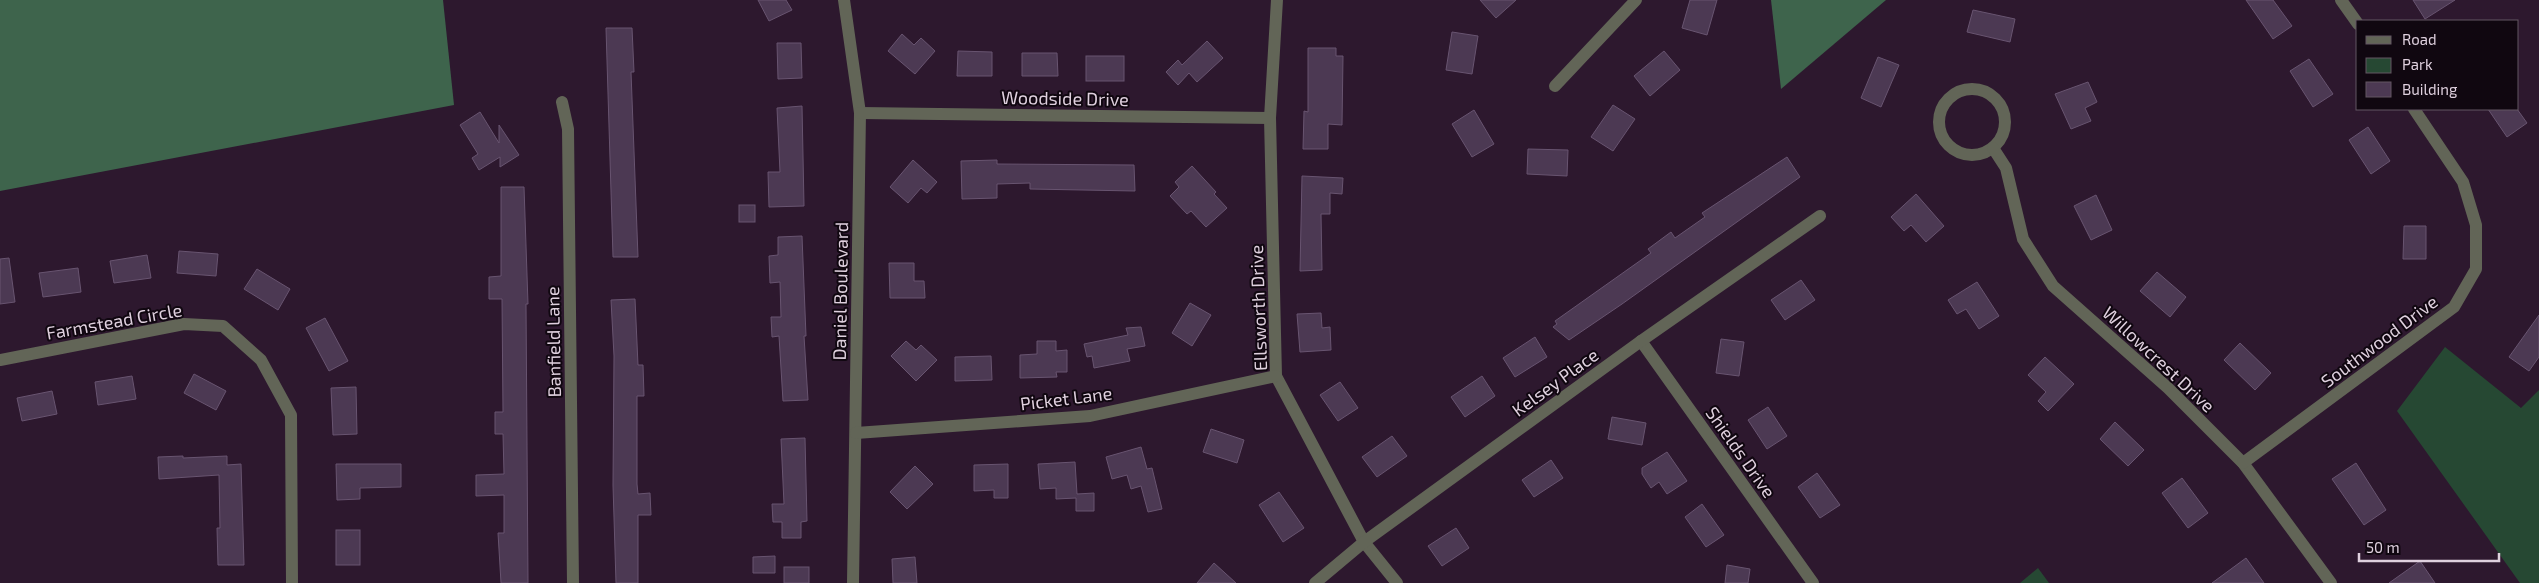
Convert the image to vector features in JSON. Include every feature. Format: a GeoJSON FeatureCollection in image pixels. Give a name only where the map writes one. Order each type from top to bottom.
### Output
{"type":"FeatureCollection","features":[{"type":"Feature","properties":{"kind":"street","name":"Daniel Boulevard"},"geometry":{"type":"LineString","coordinates":[[844,0],[860,113],[853,583]]}},
{"type":"Feature","properties":{"kind":"street","name":"Ellsworth Drive"},"geometry":{"type":"LineString","coordinates":[[1277,0],[1270,118],[1276,376],[1364,542],[1397,583]]}},
{"type":"Feature","properties":{"kind":"street"},"geometry":{"type":"LineString","coordinates":[[1555,86],[1636,0]]}},
{"type":"Feature","properties":{"kind":"street"},"geometry":{"type":"LineString","coordinates":[[2342,0],[2356,21]]}},
{"type":"Feature","properties":{"kind":"street"},"geometry":{"type":"LineString","coordinates":[[1972,89],[1992,96],[2000,104],[2005,114],[2006,124],[2003,135],[1993,148],[1978,155],[1968,155],[1957,152],[1948,145],[1942,136],[1940,120],[1944,104],[1952,96],[1961,91],[1972,89]]}},
{"type":"Feature","properties":{"kind":"street","name":"Banfield Lane"},"geometry":{"type":"LineString","coordinates":[[562,102],[568,129],[573,583]]}},
{"type":"Feature","properties":{"kind":"street","name":"Southwood Drive"},"geometry":{"type":"LineString","coordinates":[[2243,463],[2454,307],[2476,269],[2476,225],[2462,182],[2415,110]]}},
{"type":"Feature","properties":{"kind":"street","name":"Woodside Drive"},"geometry":{"type":"LineString","coordinates":[[860,113],[1270,118]]}},
{"type":"Feature","properties":{"kind":"street","name":"Willowcrest Drive"},"geometry":{"type":"LineString","coordinates":[[1993,148],[2006,168],[2023,238],[2053,286],[2168,388],[2243,463],[2331,583]]}},
{"type":"Feature","properties":{"kind":"street","name":"Kelsey Place"},"geometry":{"type":"LineString","coordinates":[[1315,583],[1364,542],[1641,341],[1820,216]]}},
{"type":"Feature","properties":{"kind":"street","name":"Farmstead Circle"},"geometry":{"type":"LineString","coordinates":[[0,360],[184,324],[223,326],[261,360],[291,415],[292,583]]}},
{"type":"Feature","properties":{"kind":"street","name":"Shields Drive"},"geometry":{"type":"LineString","coordinates":[[1641,341],[1813,583]]}},
{"type":"Feature","properties":{"kind":"street","name":"Picket Lane"},"geometry":{"type":"LineString","coordinates":[[856,434],[1090,416],[1276,376]]}},
{"type":"Feature","properties":{"kind":"green space"},"geometry":{"type":"Polygon","coordinates":[[[0,0],[443,0],[454,105],[0,191],[0,0]]]}},
{"type":"Feature","properties":{"kind":"green space"},"geometry":{"type":"Polygon","coordinates":[[[1771,0],[1886,0],[1781,89],[1771,0]]]}},
{"type":"Feature","properties":{"kind":"green space"},"geometry":{"type":"Polygon","coordinates":[[[2445,347],[2521,408],[2539,390],[2539,583],[2520,583],[2397,411],[2445,347]]]}},
{"type":"Feature","properties":{"kind":"green space"},"geometry":{"type":"Polygon","coordinates":[[[2038,568],[2049,583],[2020,583],[2038,568]]]}},
{"type":"Feature","properties":{"kind":"building"},"geometry":{"type":"Polygon","coordinates":[[[758,0],[786,0],[792,10],[769,21],[758,0]]]}},
{"type":"Feature","properties":{"kind":"building"},"geometry":{"type":"Polygon","coordinates":[[[1480,0],[1516,0],[1496,18],[1480,0]]]}},
{"type":"Feature","properties":{"kind":"building"},"geometry":{"type":"Polygon","coordinates":[[[1690,0],[1717,0],[1707,35],[1682,28],[1690,0]]]}},
{"type":"Feature","properties":{"kind":"building"},"geometry":{"type":"Polygon","coordinates":[[[2246,0],[2273,0],[2292,26],[2273,39],[2246,0]]]}},
{"type":"Feature","properties":{"kind":"building"},"geometry":{"type":"Polygon","coordinates":[[[2413,0],[2455,0],[2425,19],[2413,0]]]}},
{"type":"Feature","properties":{"kind":"building"},"geometry":{"type":"Polygon","coordinates":[[[1973,10],[2015,19],[2010,42],[1967,32],[1973,10]]]}},
{"type":"Feature","properties":{"kind":"building"},"geometry":{"type":"Polygon","coordinates":[[[606,28],[632,28],[634,72],[631,72],[638,257],[613,257],[606,28]]]}},
{"type":"Feature","properties":{"kind":"building"},"geometry":{"type":"Polygon","coordinates":[[[1452,32],[1478,36],[1472,74],[1446,70],[1452,32]]]}},
{"type":"Feature","properties":{"kind":"building"},"geometry":{"type":"Polygon","coordinates":[[[902,34],[914,45],[921,38],[935,51],[915,74],[888,51],[902,34]]]}},
{"type":"Feature","properties":{"kind":"building"},"geometry":{"type":"Polygon","coordinates":[[[1207,41],[1223,58],[1197,82],[1189,73],[1178,85],[1166,72],[1178,60],[1182,65],[1207,41]]]}},
{"type":"Feature","properties":{"kind":"building"},"geometry":{"type":"Polygon","coordinates":[[[777,43],[801,43],[802,78],[778,79],[777,43]]]}},
{"type":"Feature","properties":{"kind":"building"},"geometry":{"type":"Polygon","coordinates":[[[1308,48],[1336,48],[1336,56],[1343,56],[1342,125],[1328,124],[1328,149],[1303,149],[1304,111],[1308,112],[1308,48]]]}},
{"type":"Feature","properties":{"kind":"building"},"geometry":{"type":"Polygon","coordinates":[[[958,51],[992,52],[992,76],[957,76],[958,51]]]}},
{"type":"Feature","properties":{"kind":"building"},"geometry":{"type":"Polygon","coordinates":[[[1664,51],[1680,70],[1650,96],[1634,76],[1664,51]]]}},
{"type":"Feature","properties":{"kind":"building"},"geometry":{"type":"Polygon","coordinates":[[[1022,53],[1057,53],[1058,76],[1022,76],[1022,53]]]}},
{"type":"Feature","properties":{"kind":"building"},"geometry":{"type":"Polygon","coordinates":[[[1086,56],[1124,56],[1124,81],[1086,81],[1086,56]]]}},
{"type":"Feature","properties":{"kind":"building"},"geometry":{"type":"Polygon","coordinates":[[[1878,57],[1899,65],[1881,107],[1861,98],[1878,57]]]}},
{"type":"Feature","properties":{"kind":"building"},"geometry":{"type":"Polygon","coordinates":[[[2309,59],[2333,94],[2313,107],[2290,71],[2309,59]]]}},
{"type":"Feature","properties":{"kind":"building"},"geometry":{"type":"Polygon","coordinates":[[[2088,82],[2097,102],[2085,108],[2091,121],[2071,129],[2055,94],[2088,82]]]}},
{"type":"Feature","properties":{"kind":"building"},"geometry":{"type":"Polygon","coordinates":[[[1613,105],[1635,119],[1613,151],[1591,137],[1613,105]]]}},
{"type":"Feature","properties":{"kind":"building"},"geometry":{"type":"Polygon","coordinates":[[[802,106],[804,206],[769,207],[768,172],[780,172],[777,108],[802,106]]]}},
{"type":"Feature","properties":{"kind":"building"},"geometry":{"type":"Polygon","coordinates":[[[1474,110],[1494,144],[1472,157],[1452,124],[1474,110]]]}},
{"type":"Feature","properties":{"kind":"building"},"geometry":{"type":"Polygon","coordinates":[[[2489,110],[2518,110],[2527,123],[2507,137],[2489,110]]]}},
{"type":"Feature","properties":{"kind":"building"},"geometry":{"type":"Polygon","coordinates":[[[480,112],[499,143],[499,125],[519,155],[500,167],[500,157],[479,170],[472,158],[478,154],[460,125],[480,112]]]}},
{"type":"Feature","properties":{"kind":"building"},"geometry":{"type":"Polygon","coordinates":[[[2368,127],[2390,161],[2371,174],[2349,140],[2368,127]]]}},
{"type":"Feature","properties":{"kind":"building"},"geometry":{"type":"Polygon","coordinates":[[[1528,149],[1568,150],[1567,176],[1527,174],[1528,149]]]}},
{"type":"Feature","properties":{"kind":"building"},"geometry":{"type":"Polygon","coordinates":[[[1787,157],[1800,177],[1569,340],[1553,327],[1557,324],[1555,321],[1651,253],[1648,249],[1671,232],[1675,238],[1705,217],[1702,213],[1787,157]]]}},
{"type":"Feature","properties":{"kind":"building"},"geometry":{"type":"Polygon","coordinates":[[[913,160],[937,182],[927,193],[921,188],[908,203],[890,187],[913,160]]]}},
{"type":"Feature","properties":{"kind":"building"},"geometry":{"type":"Polygon","coordinates":[[[997,160],[997,164],[1134,165],[1135,191],[1030,189],[1030,183],[997,184],[997,198],[962,199],[961,161],[997,160]]]}},
{"type":"Feature","properties":{"kind":"building"},"geometry":{"type":"Polygon","coordinates":[[[1192,166],[1216,192],[1214,194],[1227,208],[1206,227],[1191,211],[1187,214],[1170,196],[1179,187],[1175,182],[1192,166]]]}},
{"type":"Feature","properties":{"kind":"building"},"geometry":{"type":"Polygon","coordinates":[[[1302,176],[1343,178],[1342,194],[1330,193],[1330,214],[1321,214],[1322,270],[1300,271],[1302,176]]]}},
{"type":"Feature","properties":{"kind":"building"},"geometry":{"type":"Polygon","coordinates":[[[501,187],[524,187],[528,304],[526,304],[528,583],[501,583],[498,533],[504,533],[504,495],[476,496],[476,475],[504,474],[503,434],[495,434],[495,412],[503,412],[502,299],[489,299],[489,277],[501,276],[501,187]]]}},
{"type":"Feature","properties":{"kind":"building"},"geometry":{"type":"Polygon","coordinates":[[[1916,194],[1944,226],[1926,242],[1911,225],[1904,231],[1891,217],[1916,194]]]}},
{"type":"Feature","properties":{"kind":"building"},"geometry":{"type":"Polygon","coordinates":[[[2096,195],[2112,230],[2091,240],[2074,206],[2096,195]]]}},
{"type":"Feature","properties":{"kind":"building"},"geometry":{"type":"Polygon","coordinates":[[[739,205],[755,205],[755,222],[739,222],[739,205]]]}},
{"type":"Feature","properties":{"kind":"building"},"geometry":{"type":"Polygon","coordinates":[[[2404,226],[2426,226],[2426,259],[2403,259],[2404,226]]]}},
{"type":"Feature","properties":{"kind":"building"},"geometry":{"type":"Polygon","coordinates":[[[802,236],[806,336],[804,336],[808,400],[783,401],[779,336],[772,337],[771,317],[781,317],[780,282],[770,283],[769,256],[778,255],[778,237],[802,236]]]}},
{"type":"Feature","properties":{"kind":"building"},"geometry":{"type":"Polygon","coordinates":[[[179,251],[218,254],[216,276],[177,273],[179,251]]]}},
{"type":"Feature","properties":{"kind":"building"},"geometry":{"type":"Polygon","coordinates":[[[147,255],[151,278],[114,283],[110,261],[147,255]]]}},
{"type":"Feature","properties":{"kind":"building"},"geometry":{"type":"Polygon","coordinates":[[[9,258],[15,302],[0,304],[0,259],[9,258]]]}},
{"type":"Feature","properties":{"kind":"building"},"geometry":{"type":"Polygon","coordinates":[[[889,263],[914,263],[914,281],[924,281],[925,298],[890,298],[889,263]]]}},
{"type":"Feature","properties":{"kind":"building"},"geometry":{"type":"Polygon","coordinates":[[[78,268],[81,292],[43,297],[39,273],[78,268]]]}},
{"type":"Feature","properties":{"kind":"building"},"geometry":{"type":"Polygon","coordinates":[[[257,269],[290,289],[278,310],[244,289],[257,269]]]}},
{"type":"Feature","properties":{"kind":"building"},"geometry":{"type":"Polygon","coordinates":[[[2157,272],[2186,297],[2170,317],[2140,291],[2157,272]]]}},
{"type":"Feature","properties":{"kind":"building"},"geometry":{"type":"Polygon","coordinates":[[[1801,280],[1815,300],[1785,320],[1771,300],[1801,280]]]}},
{"type":"Feature","properties":{"kind":"building"},"geometry":{"type":"Polygon","coordinates":[[[1977,282],[1999,316],[1979,329],[1966,309],[1957,314],[1948,300],[1977,282]]]}},
{"type":"Feature","properties":{"kind":"building"},"geometry":{"type":"Polygon","coordinates":[[[635,299],[638,365],[643,365],[644,396],[637,396],[637,484],[638,494],[650,493],[651,515],[638,515],[638,583],[616,583],[613,485],[614,356],[611,300],[635,299]]]}},
{"type":"Feature","properties":{"kind":"building"},"geometry":{"type":"Polygon","coordinates":[[[1190,303],[1211,315],[1192,346],[1172,333],[1190,303]]]}},
{"type":"Feature","properties":{"kind":"building"},"geometry":{"type":"Polygon","coordinates":[[[1321,313],[1322,328],[1330,327],[1331,350],[1300,352],[1297,314],[1321,313]]]}},
{"type":"Feature","properties":{"kind":"building"},"geometry":{"type":"Polygon","coordinates":[[[2539,315],[2539,357],[2529,371],[2509,357],[2539,315]]]}},
{"type":"Feature","properties":{"kind":"building"},"geometry":{"type":"Polygon","coordinates":[[[325,318],[348,361],[329,371],[306,328],[325,318]]]}},
{"type":"Feature","properties":{"kind":"building"},"geometry":{"type":"Polygon","coordinates":[[[1141,327],[1145,346],[1127,349],[1130,361],[1094,368],[1092,356],[1087,357],[1084,344],[1128,335],[1126,328],[1141,327]]]}},
{"type":"Feature","properties":{"kind":"building"},"geometry":{"type":"Polygon","coordinates":[[[1535,337],[1547,357],[1515,377],[1503,358],[1535,337]]]}},
{"type":"Feature","properties":{"kind":"building"},"geometry":{"type":"Polygon","coordinates":[[[1721,339],[1744,342],[1739,376],[1716,373],[1721,339]]]}},
{"type":"Feature","properties":{"kind":"building"},"geometry":{"type":"Polygon","coordinates":[[[906,341],[916,350],[921,345],[937,360],[916,381],[891,356],[906,341]]]}},
{"type":"Feature","properties":{"kind":"building"},"geometry":{"type":"Polygon","coordinates":[[[1037,341],[1056,341],[1056,351],[1067,350],[1067,372],[1056,372],[1057,377],[1020,378],[1020,355],[1037,354],[1037,341]]]}},
{"type":"Feature","properties":{"kind":"building"},"geometry":{"type":"Polygon","coordinates":[[[2240,343],[2271,373],[2255,390],[2224,360],[2240,343]]]}},
{"type":"Feature","properties":{"kind":"building"},"geometry":{"type":"Polygon","coordinates":[[[991,356],[992,380],[955,381],[955,357],[991,356]]]}},
{"type":"Feature","properties":{"kind":"building"},"geometry":{"type":"Polygon","coordinates":[[[2045,357],[2074,384],[2048,411],[2038,401],[2046,392],[2028,375],[2045,357]]]}},
{"type":"Feature","properties":{"kind":"building"},"geometry":{"type":"Polygon","coordinates":[[[194,374],[226,391],[216,410],[184,393],[194,374]]]}},
{"type":"Feature","properties":{"kind":"building"},"geometry":{"type":"Polygon","coordinates":[[[132,376],[136,399],[98,405],[95,382],[132,376]]]}},
{"type":"Feature","properties":{"kind":"building"},"geometry":{"type":"Polygon","coordinates":[[[1482,376],[1495,396],[1465,417],[1451,397],[1482,376]]]}},
{"type":"Feature","properties":{"kind":"building"},"geometry":{"type":"Polygon","coordinates":[[[1340,382],[1358,408],[1338,421],[1320,395],[1340,382]]]}},
{"type":"Feature","properties":{"kind":"building"},"geometry":{"type":"Polygon","coordinates":[[[356,387],[357,434],[333,435],[331,388],[356,387]]]}},
{"type":"Feature","properties":{"kind":"building"},"geometry":{"type":"Polygon","coordinates":[[[52,391],[57,414],[22,421],[17,398],[52,391]]]}},
{"type":"Feature","properties":{"kind":"building"},"geometry":{"type":"Polygon","coordinates":[[[1768,407],[1787,436],[1767,449],[1748,420],[1768,407]]]}},
{"type":"Feature","properties":{"kind":"building"},"geometry":{"type":"Polygon","coordinates":[[[1612,417],[1646,423],[1642,445],[1608,439],[1612,417]]]}},
{"type":"Feature","properties":{"kind":"building"},"geometry":{"type":"Polygon","coordinates":[[[2115,422],[2144,450],[2128,466],[2100,439],[2115,422]]]}},
{"type":"Feature","properties":{"kind":"building"},"geometry":{"type":"Polygon","coordinates":[[[1211,429],[1244,440],[1237,463],[1203,452],[1211,429]]]}},
{"type":"Feature","properties":{"kind":"building"},"geometry":{"type":"Polygon","coordinates":[[[1392,436],[1407,456],[1377,477],[1362,457],[1392,436]]]}},
{"type":"Feature","properties":{"kind":"building"},"geometry":{"type":"Polygon","coordinates":[[[805,438],[807,521],[801,522],[801,538],[782,538],[782,522],[773,522],[772,504],[784,504],[781,439],[805,438]]]}},
{"type":"Feature","properties":{"kind":"building"},"geometry":{"type":"Polygon","coordinates":[[[1141,447],[1147,469],[1152,468],[1162,509],[1148,512],[1141,486],[1131,489],[1127,475],[1112,479],[1106,457],[1141,447]]]}},
{"type":"Feature","properties":{"kind":"building"},"geometry":{"type":"Polygon","coordinates":[[[1667,452],[1687,481],[1667,494],[1659,482],[1651,488],[1642,474],[1642,468],[1667,452]]]}},
{"type":"Feature","properties":{"kind":"building"},"geometry":{"type":"Polygon","coordinates":[[[183,456],[183,458],[227,456],[227,465],[241,464],[244,565],[218,565],[217,528],[220,528],[219,475],[159,479],[158,457],[183,456]]]}},
{"type":"Feature","properties":{"kind":"building"},"geometry":{"type":"Polygon","coordinates":[[[1551,460],[1563,478],[1534,497],[1522,480],[1551,460]]]}},
{"type":"Feature","properties":{"kind":"building"},"geometry":{"type":"Polygon","coordinates":[[[1075,462],[1077,494],[1094,493],[1094,511],[1076,511],[1076,498],[1056,499],[1056,488],[1040,489],[1038,464],[1075,462]]]}},
{"type":"Feature","properties":{"kind":"building"},"geometry":{"type":"Polygon","coordinates":[[[2356,463],[2386,510],[2364,525],[2332,479],[2356,463]]]}},
{"type":"Feature","properties":{"kind":"building"},"geometry":{"type":"Polygon","coordinates":[[[336,464],[401,464],[401,487],[360,488],[360,499],[337,500],[336,464]]]}},
{"type":"Feature","properties":{"kind":"building"},"geometry":{"type":"Polygon","coordinates":[[[1008,464],[1008,498],[994,498],[994,490],[974,491],[974,465],[1008,464]]]}},
{"type":"Feature","properties":{"kind":"building"},"geometry":{"type":"Polygon","coordinates":[[[915,466],[933,484],[907,509],[890,492],[915,466]]]}},
{"type":"Feature","properties":{"kind":"building"},"geometry":{"type":"Polygon","coordinates":[[[1817,473],[1840,505],[1820,518],[1798,487],[1817,473]]]}},
{"type":"Feature","properties":{"kind":"building"},"geometry":{"type":"Polygon","coordinates":[[[2182,478],[2208,513],[2188,528],[2162,493],[2182,478]]]}},
{"type":"Feature","properties":{"kind":"building"},"geometry":{"type":"Polygon","coordinates":[[[1279,492],[1304,528],[1283,542],[1259,505],[1279,492]]]}},
{"type":"Feature","properties":{"kind":"building"},"geometry":{"type":"Polygon","coordinates":[[[1702,504],[1724,535],[1706,547],[1685,517],[1702,504]]]}},
{"type":"Feature","properties":{"kind":"building"},"geometry":{"type":"Polygon","coordinates":[[[1456,528],[1469,548],[1442,566],[1428,546],[1456,528]]]}},
{"type":"Feature","properties":{"kind":"building"},"geometry":{"type":"Polygon","coordinates":[[[336,530],[360,530],[360,565],[336,565],[336,530]]]}},
{"type":"Feature","properties":{"kind":"building"},"geometry":{"type":"Polygon","coordinates":[[[775,556],[775,573],[753,573],[753,557],[775,556]]]}},
{"type":"Feature","properties":{"kind":"building"},"geometry":{"type":"Polygon","coordinates":[[[915,557],[917,583],[893,583],[892,559],[915,557]]]}},
{"type":"Feature","properties":{"kind":"building"},"geometry":{"type":"Polygon","coordinates":[[[2246,558],[2264,583],[2212,583],[2246,558]]]}},
{"type":"Feature","properties":{"kind":"building"},"geometry":{"type":"Polygon","coordinates":[[[2420,561],[2435,583],[2389,583],[2420,561]]]}},
{"type":"Feature","properties":{"kind":"building"},"geometry":{"type":"Polygon","coordinates":[[[1214,563],[1236,583],[1197,583],[1214,563]]]}},
{"type":"Feature","properties":{"kind":"building"},"geometry":{"type":"Polygon","coordinates":[[[1727,565],[1750,569],[1748,583],[1725,583],[1727,565]]]}},
{"type":"Feature","properties":{"kind":"building"},"geometry":{"type":"Polygon","coordinates":[[[784,567],[809,567],[809,583],[784,583],[784,567]]]}}]}
